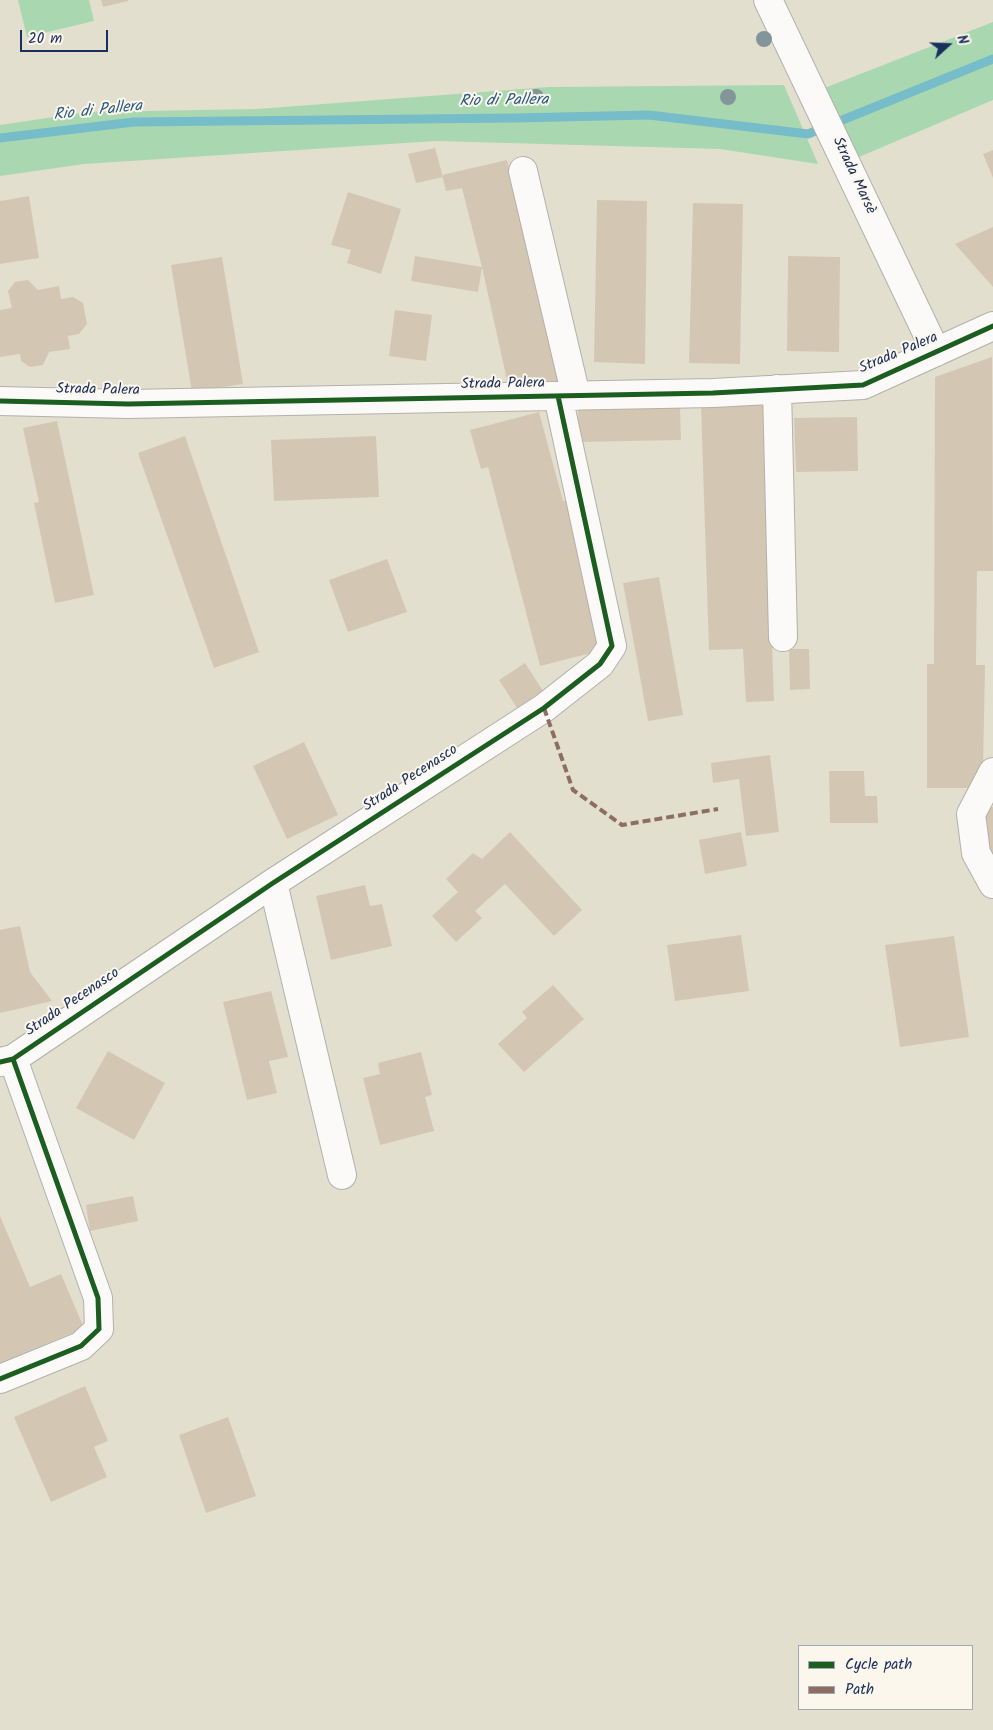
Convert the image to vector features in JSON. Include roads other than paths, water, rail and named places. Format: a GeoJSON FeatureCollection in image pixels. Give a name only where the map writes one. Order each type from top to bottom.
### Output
{"type":"FeatureCollection","features":[{"type":"Feature","properties":{"kind":"street","name":"Strada Marsè"},"geometry":{"type":"LineString","coordinates":[[771,1],[936,352]]}},
{"type":"Feature","properties":{"kind":"street","name":"Strada Pecenasco"},"geometry":{"type":"LineString","coordinates":[[6,1060],[273,883],[544,708],[600,664],[612,646],[567,396],[523,171]]}},
{"type":"Feature","properties":{"kind":"street","name":"Strada Palera"},"geometry":{"type":"LineString","coordinates":[[0,401],[128,404],[567,396],[713,393],[862,385],[992,329]]}},
{"type":"Feature","properties":{"kind":"street"},"geometry":{"type":"LineString","coordinates":[[777,390],[783,637]]}},
{"type":"Feature","properties":{"kind":"street"},"geometry":{"type":"LineString","coordinates":[[993,772],[971,814],[976,853],[993,884]]}},
{"type":"Feature","properties":{"kind":"street"},"geometry":{"type":"LineString","coordinates":[[273,883],[342,1175]]}},
{"type":"Feature","properties":{"kind":"street"},"geometry":{"type":"LineString","coordinates":[[0,1379],[81,1346],[99,1329],[98,1298],[6,1060]]}},
{"type":"Feature","properties":{"kind":"waterway","name":"Rio di Pallera"},"geometry":{"type":"LineString","coordinates":[[0,138],[134,122],[649,115],[808,134],[993,59]]}}]}
